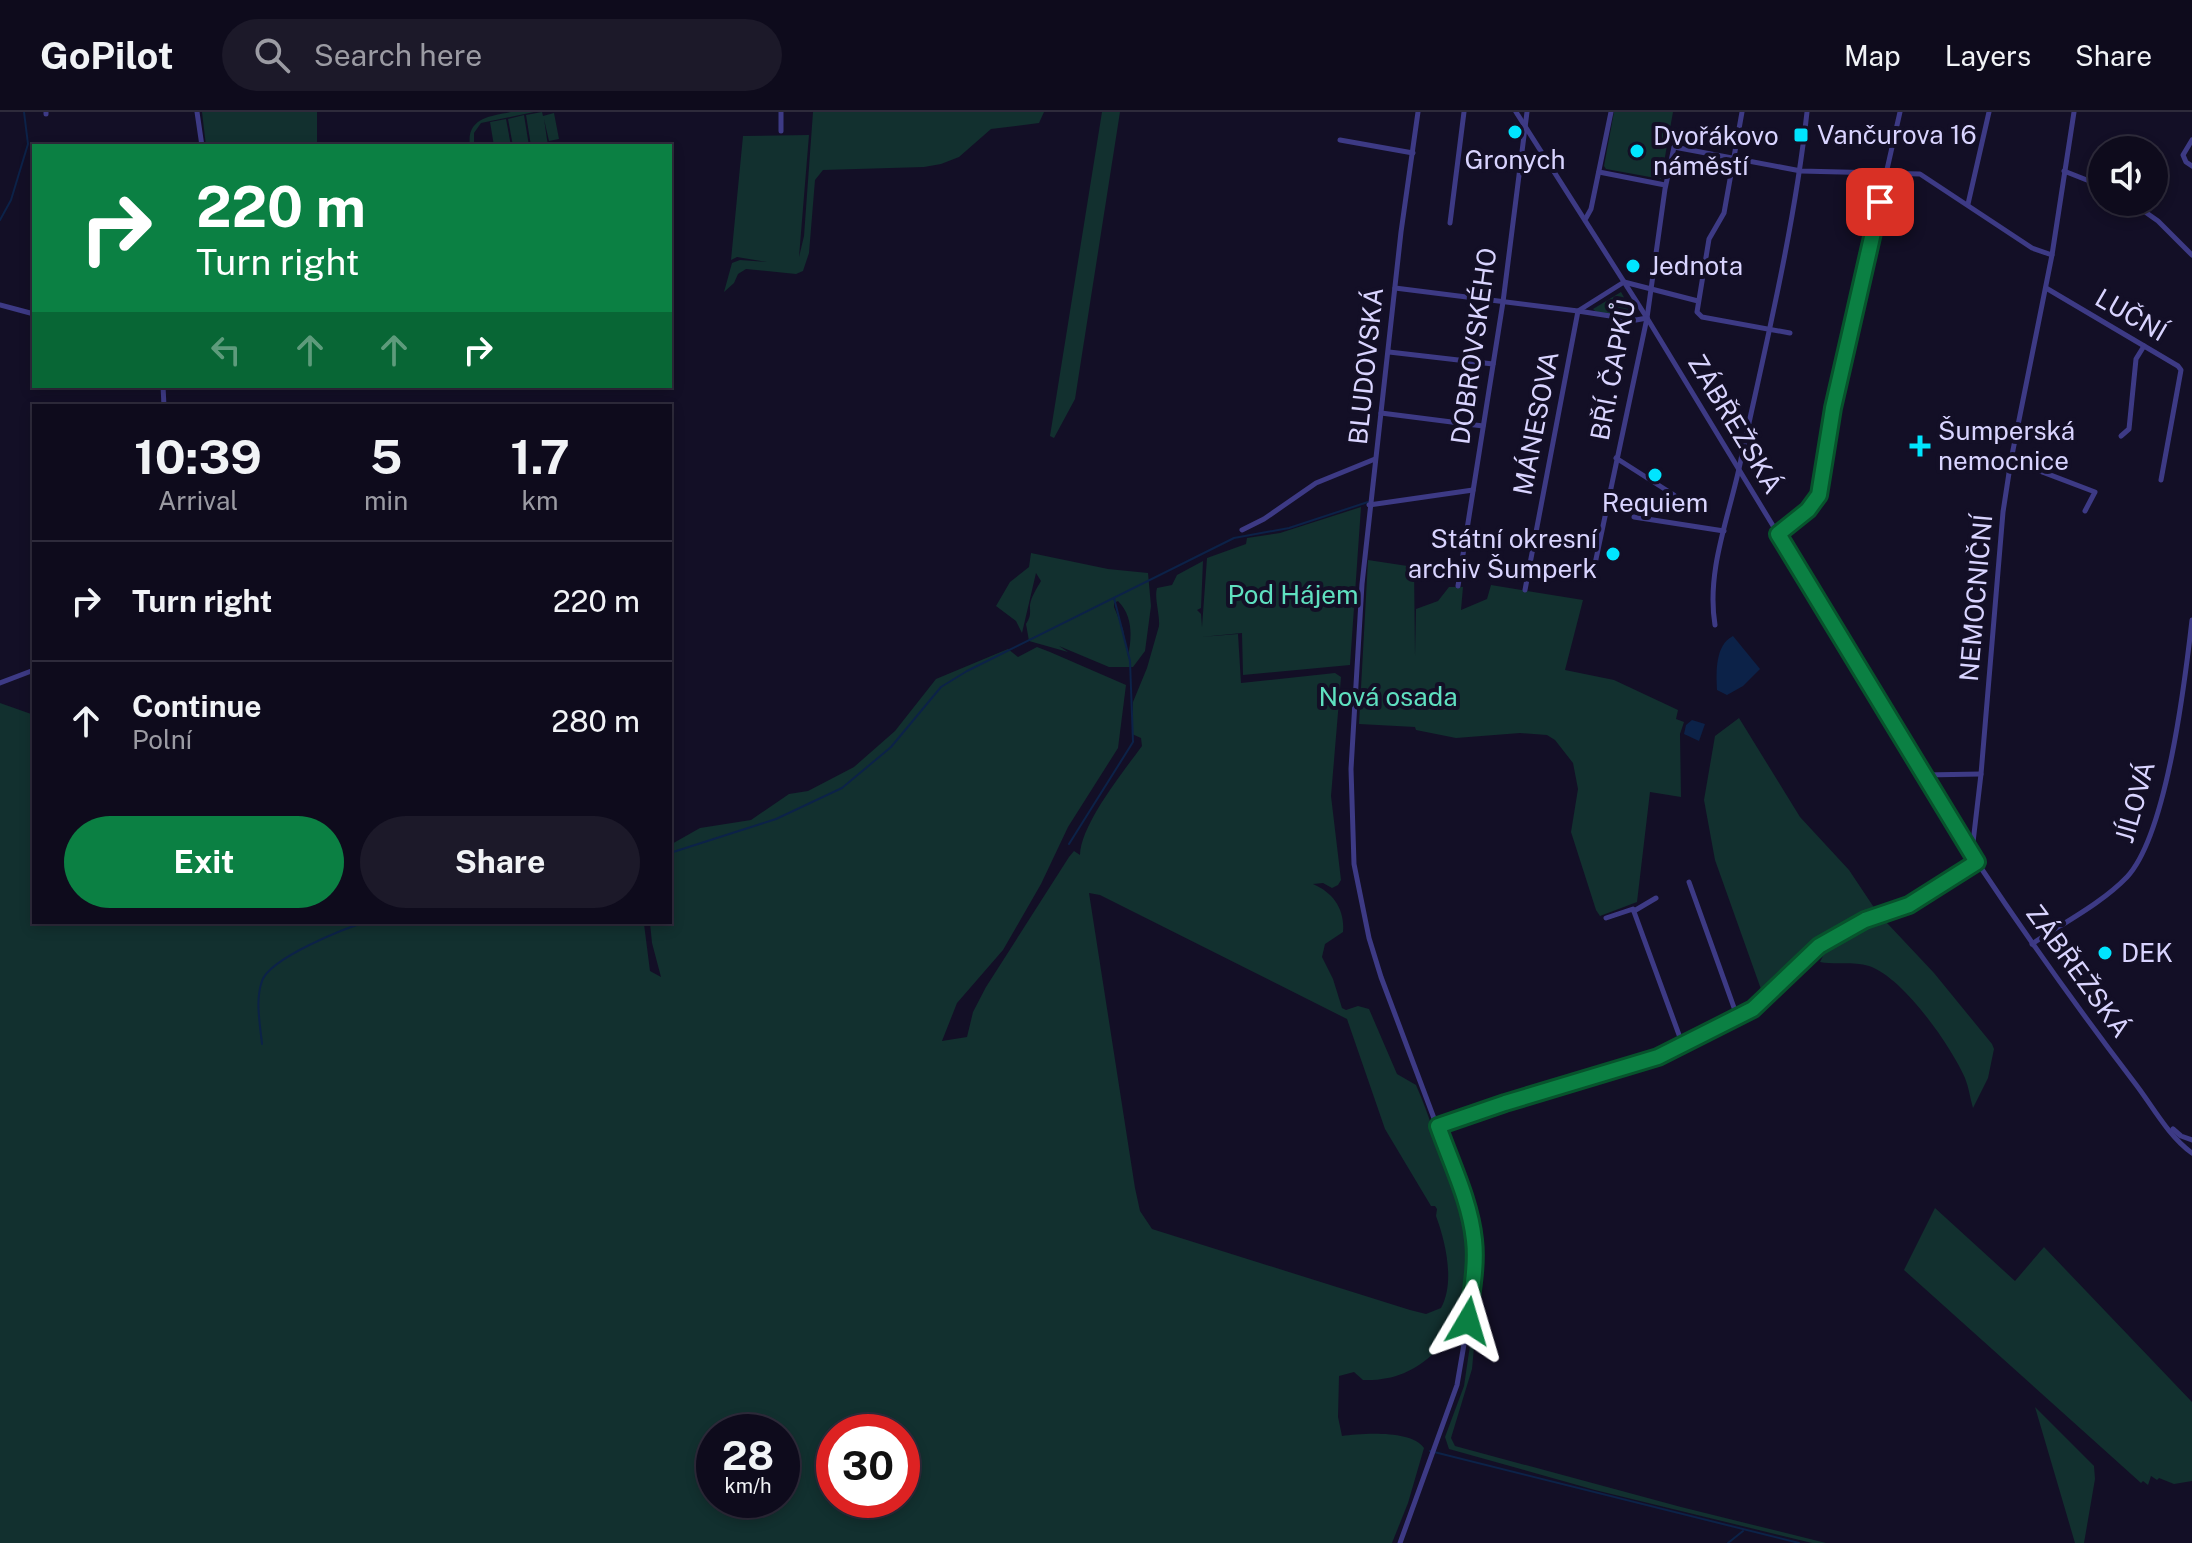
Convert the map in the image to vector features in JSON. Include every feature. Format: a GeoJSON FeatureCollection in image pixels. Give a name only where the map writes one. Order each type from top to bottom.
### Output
{"type":"FeatureCollection","features":[{"type":"Feature","properties":{"kind":"street"},"geometry":{"type":"LineString","coordinates":[[197,112],[202,144]]}},
{"type":"Feature","properties":{"kind":"street"},"geometry":{"type":"LineString","coordinates":[[781,112],[781,131]]}},
{"type":"Feature","properties":{"kind":"street","name":"BLUDOVSKÁ"},"geometry":{"type":"LineString","coordinates":[[1400,1543],[1457,1385],[1475,1248],[1470,1219],[1438,1126],[1381,977],[1369,938],[1354,864],[1351,769],[1362,584],[1418,112]]}},
{"type":"Feature","properties":{"kind":"street"},"geometry":{"type":"LineString","coordinates":[[1450,223],[1464,112]]}},
{"type":"Feature","properties":{"kind":"street","name":"ZÁBŘEŽSKÁ"},"geometry":{"type":"LineString","coordinates":[[1516,112],[1586,218],[1977,862],[2032,944],[2178,1141],[2192,1153]]}},
{"type":"Feature","properties":{"kind":"street","name":"DOBROVSKÉHO"},"geometry":{"type":"LineString","coordinates":[[1458,586],[1503,302],[1527,112]]}},
{"type":"Feature","properties":{"kind":"street"},"geometry":{"type":"LineString","coordinates":[[1586,218],[1591,209],[1611,112]]}},
{"type":"Feature","properties":{"kind":"street"},"geometry":{"type":"LineString","coordinates":[[1742,112],[1724,213],[1709,239],[1697,312],[1702,317],[1790,333]]}},
{"type":"Feature","properties":{"kind":"street"},"geometry":{"type":"LineString","coordinates":[[1715,625],[1712,606],[1714,573],[1769,330],[1801,171],[1807,112]]}},
{"type":"Feature","properties":{"kind":"street"},"geometry":{"type":"LineString","coordinates":[[1778,534],[1808,510],[1819,495],[1833,408],[1900,112]]}},
{"type":"Feature","properties":{"kind":"street"},"geometry":{"type":"LineString","coordinates":[[1968,204],[1989,112]]}},
{"type":"Feature","properties":{"kind":"street","name":"NEMOCNIČNÍ"},"geometry":{"type":"LineString","coordinates":[[1971,852],[1981,774],[2003,512],[2052,255],[2074,112]]}},
{"type":"Feature","properties":{"kind":"street"},"geometry":{"type":"LineString","coordinates":[[1340,140],[1413,153]]}},
{"type":"Feature","properties":{"kind":"street"},"geometry":{"type":"LineString","coordinates":[[2192,140],[2183,155],[2192,166]]}},
{"type":"Feature","properties":{"kind":"street","name":"BŘÍ. ČAPKŮ"},"geometry":{"type":"LineString","coordinates":[[1592,578],[1647,318],[1665,185],[1674,147],[1734,158]]}},
{"type":"Feature","properties":{"kind":"street"},"geometry":{"type":"LineString","coordinates":[[1734,158],[1801,171],[1920,174],[2032,248],[2052,255]]}},
{"type":"Feature","properties":{"kind":"street"},"geometry":{"type":"LineString","coordinates":[[2064,171],[2088,180]]}},
{"type":"Feature","properties":{"kind":"street"},"geometry":{"type":"LineString","coordinates":[[1599,172],[1665,185]]}},
{"type":"Feature","properties":{"kind":"street"},"geometry":{"type":"LineString","coordinates":[[2151,216],[2192,255]]}},
{"type":"Feature","properties":{"kind":"street"},"geometry":{"type":"LineString","coordinates":[[1578,311],[1624,282],[1698,301]]}},
{"type":"Feature","properties":{"kind":"street"},"geometry":{"type":"LineString","coordinates":[[1395,288],[1636,320],[1647,318]]}},
{"type":"Feature","properties":{"kind":"street","name":"LUČNÍ"},"geometry":{"type":"LineString","coordinates":[[2046,288],[2181,370],[2161,480]]}},
{"type":"Feature","properties":{"kind":"street"},"geometry":{"type":"LineString","coordinates":[[0,305],[32,313]]}},
{"type":"Feature","properties":{"kind":"street","name":"MÁNESOVA"},"geometry":{"type":"LineString","coordinates":[[1525,590],[1578,311]]}},
{"type":"Feature","properties":{"kind":"street"},"geometry":{"type":"LineString","coordinates":[[2121,436],[2129,429],[2136,359],[2144,346]]}},
{"type":"Feature","properties":{"kind":"street"},"geometry":{"type":"LineString","coordinates":[[1389,352],[1493,364]]}},
{"type":"Feature","properties":{"kind":"street"},"geometry":{"type":"LineString","coordinates":[[1381,413],[1483,426]]}},
{"type":"Feature","properties":{"kind":"street"},"geometry":{"type":"LineString","coordinates":[[1242,530],[1264,519],[1316,483],[1376,458]]}},
{"type":"Feature","properties":{"kind":"street","name":"BŘÍ. ČAPKŮ"},"geometry":{"type":"LineString","coordinates":[[1616,458],[1674,495]]}},
{"type":"Feature","properties":{"kind":"street"},"geometry":{"type":"LineString","coordinates":[[2011,460],[2095,492],[2085,511]]}},
{"type":"Feature","properties":{"kind":"street"},"geometry":{"type":"LineString","coordinates":[[1369,505],[1473,490]]}},
{"type":"Feature","properties":{"kind":"street"},"geometry":{"type":"LineString","coordinates":[[1634,517],[1724,531]]}},
{"type":"Feature","properties":{"kind":"street","name":"JÍLOVÁ"},"geometry":{"type":"LineString","coordinates":[[2032,944],[2120,884],[2143,854],[2159,805],[2182,702],[2192,620]]}},
{"type":"Feature","properties":{"kind":"street"},"geometry":{"type":"LineString","coordinates":[[0,683],[32,671]]}},
{"type":"Feature","properties":{"kind":"street"},"geometry":{"type":"LineString","coordinates":[[1924,775],[1981,774]]}},
{"type":"Feature","properties":{"kind":"street"},"geometry":{"type":"LineString","coordinates":[[1438,1126],[1646,1062],[1753,1009],[1819,946],[1865,920],[1909,905],[1977,862]]}},
{"type":"Feature","properties":{"kind":"street"},"geometry":{"type":"LineString","coordinates":[[1689,882],[1737,1016]]}},
{"type":"Feature","properties":{"kind":"street"},"geometry":{"type":"LineString","coordinates":[[1606,918],[1634,911],[1656,898]]}},
{"type":"Feature","properties":{"kind":"street"},"geometry":{"type":"LineString","coordinates":[[1634,911],[1682,1043]]}},
{"type":"Feature","properties":{"kind":"street","name":"ZÁBŘEŽSKÁ"},"geometry":{"type":"LineString","coordinates":[[2159,1115],[2178,1134],[2192,1140]]}},
{"type":"Feature","properties":{"kind":"green space"},"geometry":{"type":"Polygon","coordinates":[[[202,112],[317,112],[317,144],[206,144],[202,112]]]}},
{"type":"Feature","properties":{"kind":"green space"},"geometry":{"type":"Polygon","coordinates":[[[511,112],[534,112],[481,123],[474,133],[474,144],[470,144],[472,129],[488,117],[511,112]]]}},
{"type":"Feature","properties":{"kind":"green space"},"geometry":{"type":"Polygon","coordinates":[[[813,112],[1044,112],[1039,123],[991,129],[959,157],[941,164],[823,170],[815,180],[809,253],[803,271],[796,274],[746,269],[724,292],[732,263],[740,260],[767,262],[737,257],[731,260],[743,136],[809,135],[799,257],[804,236],[813,112]]]}},
{"type":"Feature","properties":{"kind":"green space"},"geometry":{"type":"Polygon","coordinates":[[[1102,112],[1120,112],[1075,399],[1054,438],[1050,436],[1102,112]]]}},
{"type":"Feature","properties":{"kind":"green space","name":"Dvořákovo náměstí"},"geometry":{"type":"Polygon","coordinates":[[[1614,112],[1673,112],[1661,179],[1606,169],[1614,112]]]}},
{"type":"Feature","properties":{"kind":"green space"},"geometry":{"type":"Polygon","coordinates":[[[554,113],[559,139],[549,141],[544,119],[548,144],[531,144],[526,115],[554,113]]]}},
{"type":"Feature","properties":{"kind":"green space"},"geometry":{"type":"Polygon","coordinates":[[[524,115],[529,144],[513,144],[508,119],[524,115]]]}},
{"type":"Feature","properties":{"kind":"green space"},"geometry":{"type":"Polygon","coordinates":[[[506,119],[511,144],[494,144],[490,122],[506,119]]]}},
{"type":"Feature","properties":{"kind":"green space"},"geometry":{"type":"Polygon","coordinates":[[[1621,292],[1634,315],[1630,317],[1593,309],[1621,292]]]}},
{"type":"Feature","properties":{"kind":"green space","name":"Pod Hájem"},"geometry":{"type":"Polygon","coordinates":[[[1361,507],[1350,665],[1243,675],[1242,633],[1201,637],[1238,634],[1241,683],[1335,673],[1341,677],[1331,796],[1341,880],[1332,888],[1323,883],[1313,884],[1327,892],[1337,903],[1343,932],[1325,944],[1322,957],[1342,1008],[1346,1010],[1358,1006],[1369,1009],[1397,1074],[1416,1085],[1465,1228],[1468,1244],[1467,1288],[1459,1316],[1445,1341],[1419,1365],[1393,1377],[1363,1380],[1354,1372],[1339,1376],[1338,1417],[1342,1436],[1398,1436],[1418,1442],[1424,1448],[1392,1543],[0,1543],[0,703],[32,714],[32,924],[644,924],[650,971],[661,977],[650,924],[672,924],[672,844],[700,828],[751,820],[789,794],[808,791],[854,767],[895,731],[936,679],[1008,649],[1018,657],[1037,647],[1126,685],[1118,748],[1068,827],[1041,884],[1003,950],[957,1003],[942,1041],[967,1037],[973,1012],[986,987],[1069,857],[1074,851],[1080,855],[1082,842],[1095,814],[1142,746],[1141,738],[1132,734],[1133,702],[1159,626],[1157,588],[1172,585],[1177,575],[1203,561],[1201,608],[1197,610],[1201,614],[1202,627],[1207,558],[1246,544],[1247,538],[1280,533],[1361,507]],[[1089,893],[1135,1188],[1140,1211],[1152,1229],[1426,1314],[1441,1308],[1448,1287],[1446,1250],[1436,1216],[1437,1209],[1431,1206],[1385,1129],[1347,1019],[1100,895],[1089,893]]]}},
{"type":"Feature","properties":{"kind":"green space"},"geometry":{"type":"Polygon","coordinates":[[[1031,553],[1108,569],[1148,573],[1151,606],[1145,651],[1133,667],[1109,667],[1059,646],[1068,652],[1029,641],[1026,624],[1032,599],[1041,581],[1036,573],[1022,633],[1016,621],[996,606],[1010,582],[1029,567],[1031,553]],[[1118,601],[1114,603],[1128,656],[1130,627],[1118,601]]]}},
{"type":"Feature","properties":{"kind":"green space","name":"Nová osada"},"geometry":{"type":"Polygon","coordinates":[[[1368,560],[1414,567],[1415,656],[1416,609],[1438,601],[1449,587],[1463,587],[1461,610],[1487,599],[1491,585],[1583,600],[1565,670],[1614,680],[1678,710],[1676,719],[1684,722],[1680,734],[1681,797],[1650,792],[1637,902],[1600,916],[1596,910],[1571,832],[1578,789],[1573,763],[1555,740],[1547,735],[1520,733],[1456,738],[1416,730],[1415,727],[1359,724],[1368,560]]]}},
{"type":"Feature","properties":{"kind":"green space"},"geometry":{"type":"Polygon","coordinates":[[[1739,718],[1800,817],[1849,870],[1875,909],[1818,942],[1762,992],[1715,860],[1704,800],[1715,736],[1739,718]]]}},
{"type":"Feature","properties":{"kind":"green space"},"geometry":{"type":"Polygon","coordinates":[[[1875,922],[1887,923],[1934,973],[1992,1044],[1994,1049],[1988,1078],[1973,1108],[1965,1078],[1949,1049],[1911,998],[1869,966],[1820,962],[1827,948],[1875,922]]]}},
{"type":"Feature","properties":{"kind":"green space"},"geometry":{"type":"Polygon","coordinates":[[[1935,1208],[2015,1281],[2044,1247],[2192,1402],[2192,1481],[2174,1484],[2151,1476],[2148,1485],[2143,1481],[2141,1483],[1904,1270],[1935,1208]]]}},
{"type":"Feature","properties":{"kind":"green space"},"geometry":{"type":"Polygon","coordinates":[[[1481,1271],[1472,1369],[1451,1438],[1455,1446],[1826,1543],[1812,1543],[1595,1490],[1449,1449],[1445,1437],[1464,1386],[1481,1271]]]}},
{"type":"Feature","properties":{"kind":"green space"},"geometry":{"type":"Polygon","coordinates":[[[2035,1407],[2094,1466],[2095,1479],[2084,1543],[2075,1543],[2035,1407]]]}},
{"type":"Feature","properties":{"kind":"water"},"geometry":{"type":"Polygon","coordinates":[[[1733,636],[1760,669],[1743,686],[1727,695],[1717,690],[1717,667],[1723,646],[1733,636]]]}},
{"type":"Feature","properties":{"kind":"water"},"geometry":{"type":"Polygon","coordinates":[[[1692,720],[1705,724],[1699,741],[1684,734],[1686,725],[1692,720]]]}},
{"type":"Feature","properties":{"kind":"waterway"},"geometry":{"type":"LineString","coordinates":[[0,220],[11,200],[28,144],[24,112]]}},
{"type":"Feature","properties":{"kind":"waterway"},"geometry":{"type":"LineString","coordinates":[[672,852],[776,819],[842,788],[891,747],[941,687],[967,671],[1234,538],[1289,528],[1368,502]]}},
{"type":"Feature","properties":{"kind":"waterway"},"geometry":{"type":"LineString","coordinates":[[1069,844],[1133,742],[1130,661],[1114,598]]}},
{"type":"Feature","properties":{"kind":"waterway"},"geometry":{"type":"LineString","coordinates":[[262,1044],[259,996],[262,981],[268,972],[292,954],[360,924]]}},
{"type":"Feature","properties":{"kind":"waterway"},"geometry":{"type":"LineString","coordinates":[[1430,1451],[1799,1543]]}},
{"type":"Feature","properties":{"kind":"waterway"},"geometry":{"type":"LineString","coordinates":[[1728,1543],[1743,1531]]}},
{"type":"Feature","properties":{"kind":"place","name":"Gronych"},"geometry":{"type":"Point","coordinates":[1515,132]}},
{"type":"Feature","properties":{"kind":"place","name":"Vančurova 16"},"geometry":{"type":"Point","coordinates":[1801,135]}},
{"type":"Feature","properties":{"kind":"place","name":"Dvořákovo náměstí"},"geometry":{"type":"Point","coordinates":[1637,151]}},
{"type":"Feature","properties":{"kind":"place","name":"Jednota"},"geometry":{"type":"Point","coordinates":[1633,266]}},
{"type":"Feature","properties":{"kind":"place","name":"Šumperská nemocnice"},"geometry":{"type":"Point","coordinates":[1920,446]}},
{"type":"Feature","properties":{"kind":"place","name":"Requiem"},"geometry":{"type":"Point","coordinates":[1655,475]}},
{"type":"Feature","properties":{"kind":"place","name":"Státní okresní archiv Šumperk"},"geometry":{"type":"Point","coordinates":[1613,554]}},
{"type":"Feature","properties":{"kind":"place","name":"DEK"},"geometry":{"type":"Point","coordinates":[2105,953]}},
{"type":"Feature","properties":{"kind":"route"},"geometry":{"type":"LineString","coordinates":[[1468,1321],[1474,1273],[1474,1235],[1438,1126],[1658,1057],[1753,1009],[1819,946],[1865,920],[1909,905],[1977,862],[1778,534],[1808,510],[1819,495],[1833,408],[1880,202]]}}]}
